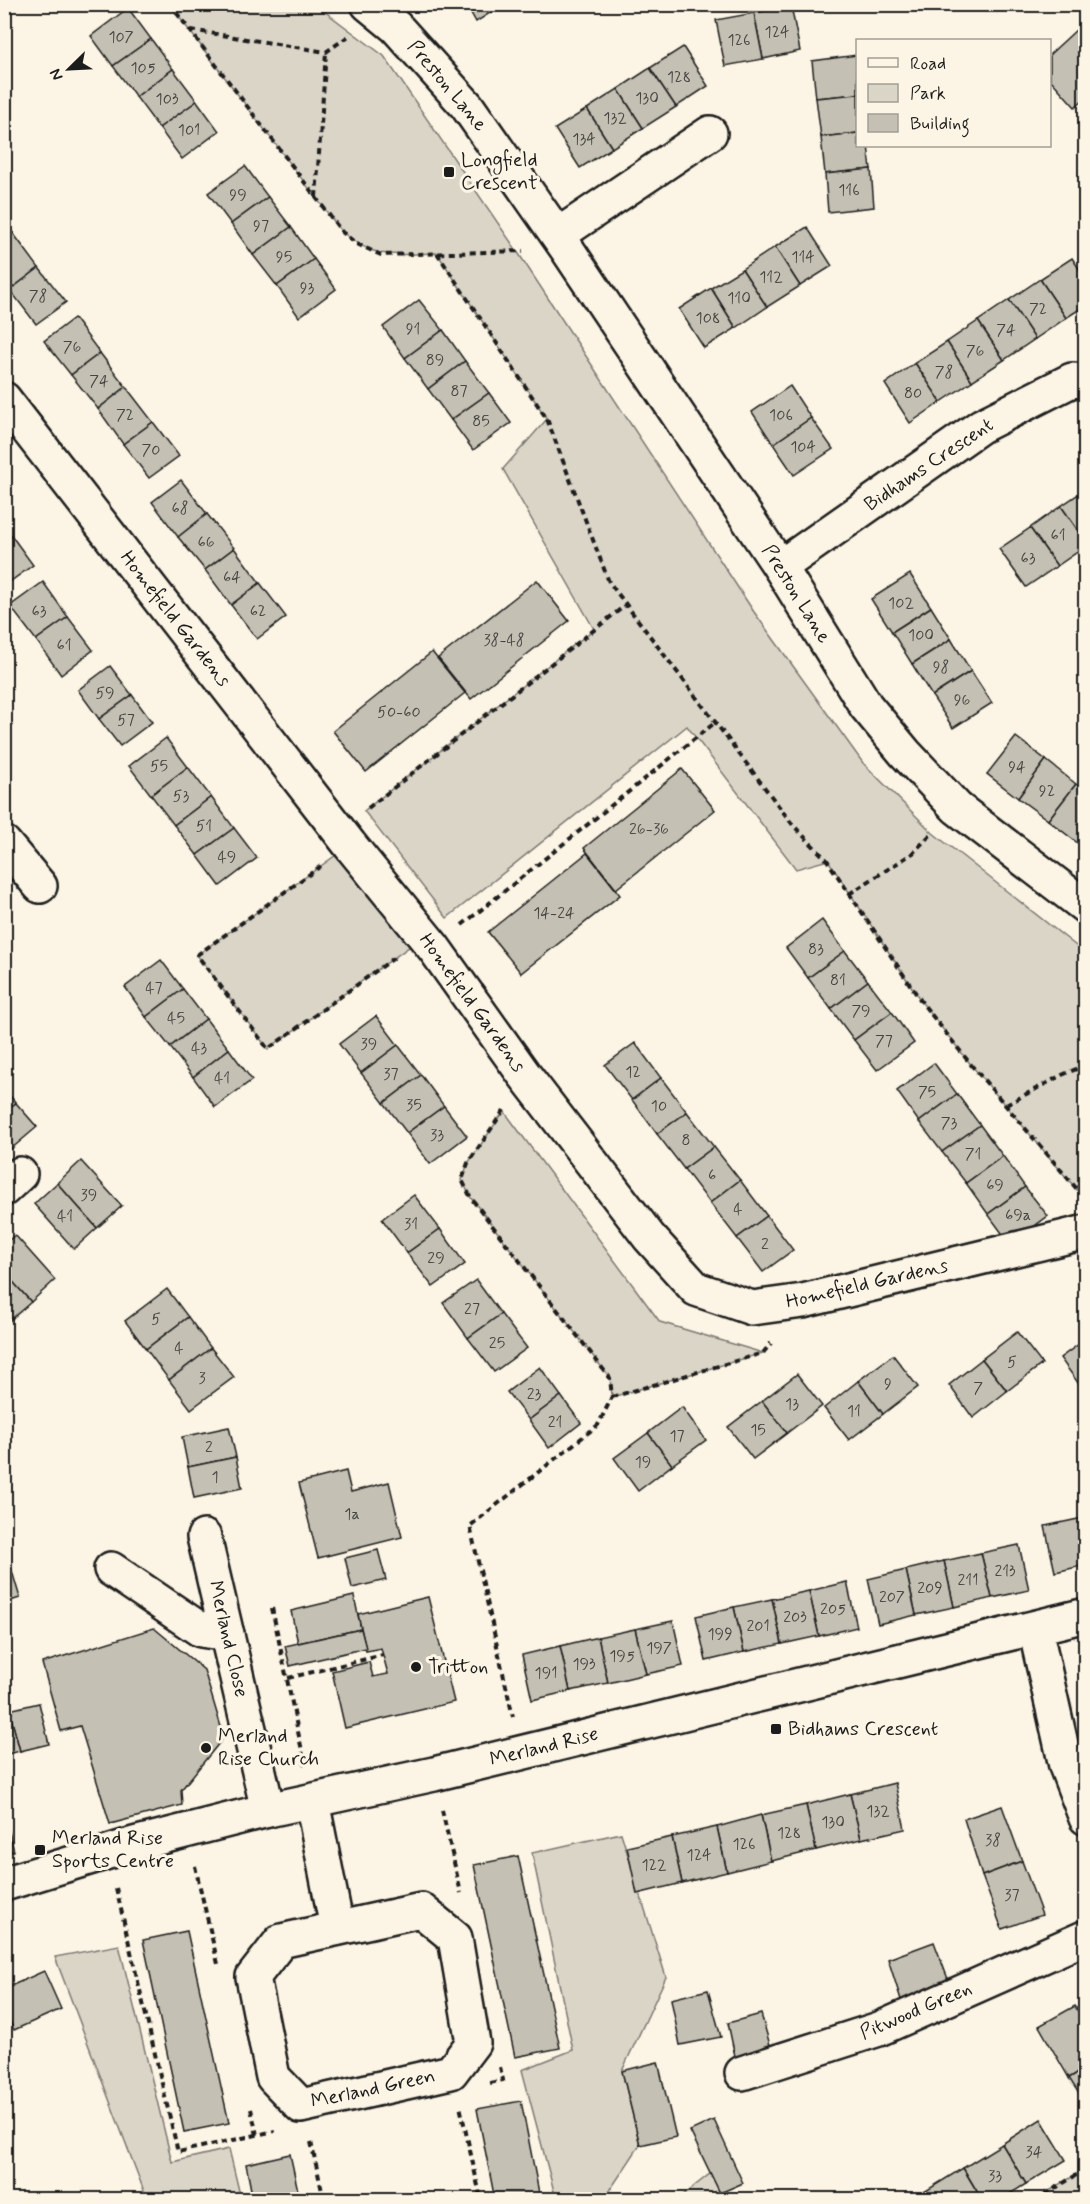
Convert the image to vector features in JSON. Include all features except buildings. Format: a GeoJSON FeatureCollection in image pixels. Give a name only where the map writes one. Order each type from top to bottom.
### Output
{"type":"FeatureCollection","features":[{"type":"Feature","properties":{"kind":"street","name":"Preston Lane"},"geometry":{"type":"LineString","coordinates":[[374,9],[396,27],[467,105],[562,242],[780,567],[866,706],[904,753],[957,808],[1086,907]]}},
{"type":"Feature","properties":{"kind":"street"},"geometry":{"type":"LineString","coordinates":[[562,242],[710,133]]}},
{"type":"Feature","properties":{"kind":"street","name":"Bidhams Crescent"},"geometry":{"type":"LineString","coordinates":[[780,567],[981,426],[1072,380],[1086,381]]}},
{"type":"Feature","properties":{"kind":"street","name":"Homefield Gardens"},"geometry":{"type":"LineString","coordinates":[[4,399],[345,838],[429,942],[523,1073],[649,1237],[696,1289],[752,1308],[803,1301],[1086,1232]]}},
{"type":"Feature","properties":{"kind":"street"},"geometry":{"type":"LineString","coordinates":[[4,843],[40,886]]}},
{"type":"Feature","properties":{"kind":"street","name":"Merland Close"},"geometry":{"type":"LineString","coordinates":[[204,1537],[268,1810]]}},
{"type":"Feature","properties":{"kind":"street"},"geometry":{"type":"LineString","coordinates":[[111,1569],[201,1630],[227,1634]]}},
{"type":"Feature","properties":{"kind":"street","name":"Merland Rise"},"geometry":{"type":"LineString","coordinates":[[4,1884],[107,1852],[268,1810],[434,1774],[1086,1615]]}},
{"type":"Feature","properties":{"kind":"street"},"geometry":{"type":"LineString","coordinates":[[1035,1628],[1066,1766],[1086,1818]]}},
{"type":"Feature","properties":{"kind":"street"},"geometry":{"type":"LineString","coordinates":[[312,1801],[337,1928]]}},
{"type":"Feature","properties":{"kind":"street","name":"Merland Green"},"geometry":{"type":"LineString","coordinates":[[421,1910],[455,1938],[474,2043],[454,2081],[304,2115],[273,2077],[253,1977],[281,1941],[337,1928],[421,1910]]}},
{"type":"Feature","properties":{"kind":"street","name":"Pitwood Green"},"geometry":{"type":"LineString","coordinates":[[742,2073],[879,2029],[1086,1937]]}},
{"type":"Feature","properties":{"kind":"path"},"geometry":{"type":"LineString","coordinates":[[170,4],[342,232],[357,244],[381,255],[437,253],[562,242]]}},
{"type":"Feature","properties":{"kind":"path"},"geometry":{"type":"LineString","coordinates":[[315,197],[326,52],[374,9]]}},
{"type":"Feature","properties":{"kind":"path"},"geometry":{"type":"LineString","coordinates":[[189,30],[326,52]]}},
{"type":"Feature","properties":{"kind":"path"},"geometry":{"type":"LineString","coordinates":[[437,253],[547,419],[609,582],[717,721],[793,825],[827,860],[923,1004],[1086,1201]]}},
{"type":"Feature","properties":{"kind":"path"},"geometry":{"type":"LineString","coordinates":[[627,604],[345,838],[196,955],[268,1050],[429,942],[717,721]]}},
{"type":"Feature","properties":{"kind":"path"},"geometry":{"type":"LineString","coordinates":[[849,894],[913,853],[957,808]]}},
{"type":"Feature","properties":{"kind":"path"},"geometry":{"type":"LineString","coordinates":[[1005,1105],[1086,1065]]}},
{"type":"Feature","properties":{"kind":"path"},"geometry":{"type":"LineString","coordinates":[[521,1753],[470,1526],[598,1425],[612,1397],[610,1378],[471,1198],[462,1180],[468,1163],[504,1112],[523,1073]]}},
{"type":"Feature","properties":{"kind":"path"},"geometry":{"type":"LineString","coordinates":[[612,1397],[763,1353],[803,1301]]}},
{"type":"Feature","properties":{"kind":"path"},"geometry":{"type":"LineString","coordinates":[[272,1608],[312,1801]]}},
{"type":"Feature","properties":{"kind":"path"},"geometry":{"type":"LineString","coordinates":[[288,1678],[383,1655]]}},
{"type":"Feature","properties":{"kind":"path"},"geometry":{"type":"LineString","coordinates":[[434,1774],[462,1898]]}},
{"type":"Feature","properties":{"kind":"path"},"geometry":{"type":"LineString","coordinates":[[107,1852],[178,2152],[304,2115],[324,2199]]}},
{"type":"Feature","properties":{"kind":"path"},"geometry":{"type":"LineString","coordinates":[[459,2199],[480,2195],[454,2081],[503,2080],[498,2057]]}},
{"type":"Feature","properties":{"kind":"path"},"geometry":{"type":"LineString","coordinates":[[1035,2199],[1086,2169]]}},
{"type":"Feature","properties":{"kind":"green space"},"geometry":{"type":"Polygon","coordinates":[[[170,5],[316,5],[384,56],[517,251],[754,612],[863,763],[933,833],[1085,953],[1085,1196],[1083,1197],[972,1066],[923,1004],[828,860],[796,869],[687,726],[447,918],[364,811],[594,629],[503,469],[547,419],[437,253],[398,255],[377,252],[355,242],[342,232],[170,5]]]}},
{"type":"Feature","properties":{"kind":"green space"},"geometry":{"type":"Polygon","coordinates":[[[350,845],[424,936],[268,1049],[197,955],[350,845]]]}},
{"type":"Feature","properties":{"kind":"green space"},"geometry":{"type":"Polygon","coordinates":[[[504,1111],[660,1322],[763,1353],[612,1397],[610,1378],[471,1198],[462,1180],[468,1163],[504,1111]]]}},
{"type":"Feature","properties":{"kind":"green space"},"geometry":{"type":"Polygon","coordinates":[[[621,1833],[666,1977],[622,2071],[640,2145],[604,2199],[556,2199],[522,2070],[573,2050],[532,1853],[621,1833]]]}},
{"type":"Feature","properties":{"kind":"green space"},"geometry":{"type":"Polygon","coordinates":[[[119,1945],[172,2162],[229,2149],[241,2199],[147,2199],[55,1957],[119,1945]]]}},
{"type":"Feature","properties":{"kind":"green space"},"geometry":{"type":"Polygon","coordinates":[[[1085,2169],[1085,2199],[1036,2199],[1085,2169]]]}},
{"type":"Feature","properties":{"kind":"green space"},"geometry":{"type":"Polygon","coordinates":[[[711,2173],[723,2199],[677,2200],[711,2173]]]}},
{"type":"Feature","properties":{"kind":"place","name":"Longfield Crescent"},"geometry":{"type":"Point","coordinates":[449,172]}},
{"type":"Feature","properties":{"kind":"place","name":"Tritton"},"geometry":{"type":"Point","coordinates":[416,1667]}},
{"type":"Feature","properties":{"kind":"place","name":"Bidhams Crescent"},"geometry":{"type":"Point","coordinates":[776,1729]}},
{"type":"Feature","properties":{"kind":"place","name":"Merland Rise Church"},"geometry":{"type":"Point","coordinates":[206,1748]}},
{"type":"Feature","properties":{"kind":"place","name":"Merland Rise Sports Centre"},"geometry":{"type":"Point","coordinates":[40,1850]}}]}
